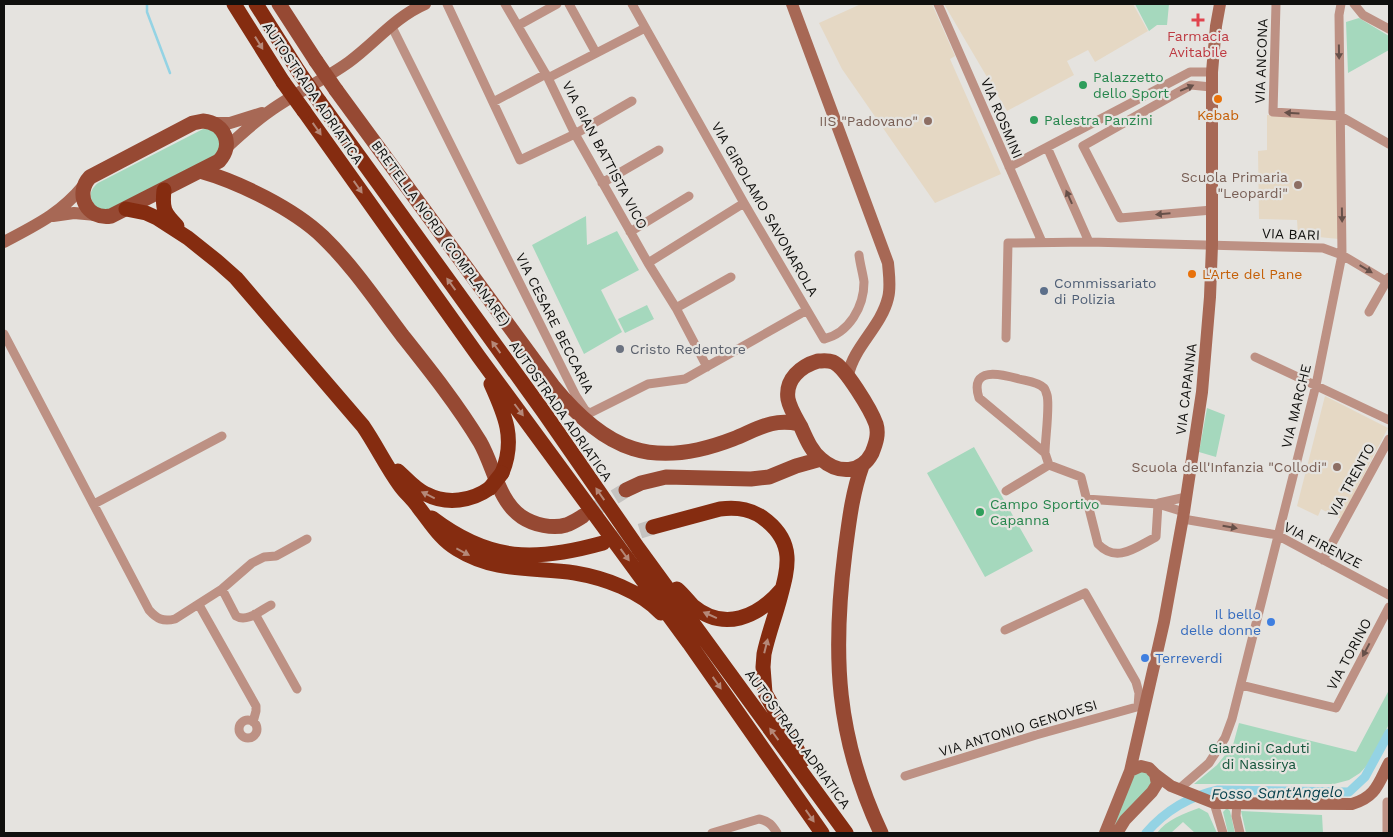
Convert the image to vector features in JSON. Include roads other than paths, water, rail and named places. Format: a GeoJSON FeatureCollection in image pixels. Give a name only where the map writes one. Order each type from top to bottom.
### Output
{"type":"FeatureCollection","features":[{"type":"Feature","properties":{"kind":"highway","name":"AUTOSTRADA ADRIATICA"},"geometry":{"type":"LineString","coordinates":[[234,4],[283,82],[479,357],[689,643],[822,833]]}},
{"type":"Feature","properties":{"kind":"highway","name":"AUTOSTRADA ADRIATICA"},"geometry":{"type":"LineString","coordinates":[[256,4],[319,101],[543,411],[638,548],[846,833]]}},
{"type":"Feature","properties":{"kind":"highway"},"geometry":{"type":"LineString","coordinates":[[164,190],[163,204],[166,215],[188,238]]}},
{"type":"Feature","properties":{"kind":"highway"},"geometry":{"type":"LineString","coordinates":[[126,210],[146,213],[188,238],[236,278],[363,426],[400,485],[418,506],[440,538],[472,557],[498,566],[574,573],[614,584],[645,600],[658,610],[689,643]]}},
{"type":"Feature","properties":{"kind":"highway"},"geometry":{"type":"LineString","coordinates":[[384,458],[417,488],[435,498],[462,500],[476,496],[490,488],[502,473],[508,458],[509,439],[506,420],[479,357]]}},
{"type":"Feature","properties":{"kind":"highway"},"geometry":{"type":"LineString","coordinates":[[418,506],[440,524],[462,538],[498,551],[523,555],[547,555],[564,553],[602,543]]}},
{"type":"Feature","properties":{"kind":"highway"},"geometry":{"type":"LineString","coordinates":[[653,527],[720,509],[742,508],[762,517],[779,533],[785,547],[787,576],[764,654],[765,693],[834,816]]}},
{"type":"Feature","properties":{"kind":"highway"},"geometry":{"type":"LineString","coordinates":[[638,548],[694,606],[707,615],[718,619],[732,620],[752,615],[770,603],[782,589]]}},
{"type":"Feature","properties":{"kind":"main road","name":"BRETELLA NORD (COMPLANARE)"},"geometry":{"type":"LineString","coordinates":[[279,4],[336,90],[552,386],[570,407],[592,427],[614,441],[642,451],[669,454],[703,449],[765,425],[779,422],[799,424]]}},
{"type":"Feature","properties":{"kind":"main road"},"geometry":{"type":"LineString","coordinates":[[51,217],[74,213],[111,216],[214,164],[253,124],[271,110],[351,61],[391,25],[425,4]]}},
{"type":"Feature","properties":{"kind":"main road"},"geometry":{"type":"LineString","coordinates":[[792,4],[888,263],[890,280],[888,298],[874,327],[858,349],[848,375]]}},
{"type":"Feature","properties":{"kind":"main road","name":"VIA CAPANNA"},"geometry":{"type":"LineString","coordinates":[[1105,833],[1130,771],[1141,706],[1164,622],[1183,516],[1205,364],[1212,245],[1211,87],[1216,26],[1214,4]]}},
{"type":"Feature","properties":{"kind":"main road"},"geometry":{"type":"LineString","coordinates":[[4,242],[51,217],[74,198],[95,174],[193,124],[203,121],[230,124],[271,110]]}},
{"type":"Feature","properties":{"kind":"main road"},"geometry":{"type":"LineString","coordinates":[[213,123],[224,133],[224,153],[228,172],[237,183]]}},
{"type":"Feature","properties":{"kind":"main road"},"geometry":{"type":"LineString","coordinates":[[200,171],[237,183],[297,217],[322,236],[344,260],[436,378],[481,443],[503,494],[514,509],[523,517],[536,524],[550,526],[565,525],[583,516]]}},
{"type":"Feature","properties":{"kind":"main road"},"geometry":{"type":"LineString","coordinates":[[84,185],[83,200],[88,209],[96,215]]}},
{"type":"Feature","properties":{"kind":"main road"},"geometry":{"type":"LineString","coordinates":[[858,349],[831,361],[818,361],[805,365],[796,373],[789,386],[788,399],[809,444],[820,459],[837,468],[850,470],[862,466]]}},
{"type":"Feature","properties":{"kind":"main road"},"geometry":{"type":"LineString","coordinates":[[831,361],[840,366],[848,375],[876,424],[877,440],[868,459],[862,466],[852,496],[841,590],[838,674],[844,718],[854,765],[881,833]]}},
{"type":"Feature","properties":{"kind":"main road","name":"BRETELLA NORD (COMPLANARE)"},"geometry":{"type":"LineString","coordinates":[[765,425],[783,408],[788,399]]}},
{"type":"Feature","properties":{"kind":"main road"},"geometry":{"type":"LineString","coordinates":[[796,466],[809,444]]}},
{"type":"Feature","properties":{"kind":"main road"},"geometry":{"type":"LineString","coordinates":[[626,490],[640,483],[666,477],[751,480],[768,477],[820,459]]}},
{"type":"Feature","properties":{"kind":"main road"},"geometry":{"type":"LineString","coordinates":[[837,468],[844,476],[852,496]]}},
{"type":"Feature","properties":{"kind":"main road"},"geometry":{"type":"LineString","coordinates":[[1134,751],[1140,762],[1175,788],[1214,803],[1352,804],[1364,801],[1373,793],[1389,763]]}},
{"type":"Feature","properties":{"kind":"main road"},"geometry":{"type":"LineString","coordinates":[[1130,771],[1137,766],[1150,770],[1157,779],[1155,789]]}},
{"type":"Feature","properties":{"kind":"main road"},"geometry":{"type":"LineString","coordinates":[[1117,833],[1125,820],[1155,789],[1161,786],[1175,788]]}},
{"type":"Feature","properties":{"kind":"street"},"geometry":{"type":"LineString","coordinates":[[447,4],[520,160],[575,134],[632,101]]}},
{"type":"Feature","properties":{"kind":"street","name":"VIA GIAN BATTISTA VICO"},"geometry":{"type":"LineString","coordinates":[[505,4],[519,25],[547,76],[575,134],[602,183],[676,308],[707,367]]}},
{"type":"Feature","properties":{"kind":"street","name":"VIA GIAN BATTISTA VICO"},"geometry":{"type":"LineString","coordinates":[[511,4],[512,14]]}},
{"type":"Feature","properties":{"kind":"street"},"geometry":{"type":"LineString","coordinates":[[519,25],[557,4]]}},
{"type":"Feature","properties":{"kind":"street"},"geometry":{"type":"LineString","coordinates":[[568,4],[596,53]]}},
{"type":"Feature","properties":{"kind":"street","name":"VIA GIROLAMO SAVONAROLA"},"geometry":{"type":"LineString","coordinates":[[632,4],[744,203],[824,339],[835,336],[849,325],[861,302],[864,282],[859,255]]}},
{"type":"Feature","properties":{"kind":"street","name":"VIA ROSMINI"},"geometry":{"type":"LineString","coordinates":[[938,4],[1042,242]]}},
{"type":"Feature","properties":{"kind":"street","name":"VIA ANCONA"},"geometry":{"type":"LineString","coordinates":[[1276,4],[1273,112],[1340,116]]}},
{"type":"Feature","properties":{"kind":"street"},"geometry":{"type":"LineString","coordinates":[[1342,4],[1348,4]]}},
{"type":"Feature","properties":{"kind":"street","name":"VIA MARCHE"},"geometry":{"type":"LineString","coordinates":[[1175,788],[1209,763],[1218,752],[1232,718],[1316,385],[1342,254],[1339,15],[1342,4]]}},
{"type":"Feature","properties":{"kind":"street"},"geometry":{"type":"LineString","coordinates":[[1354,4],[1363,14],[1389,29]]}},
{"type":"Feature","properties":{"kind":"street","name":"VIA CESARE BECCARIA"},"geometry":{"type":"LineString","coordinates":[[391,25],[585,410],[590,413],[648,384],[684,379],[807,310]]}},
{"type":"Feature","properties":{"kind":"street"},"geometry":{"type":"LineString","coordinates":[[493,102],[645,28]]}},
{"type":"Feature","properties":{"kind":"street"},"geometry":{"type":"LineString","coordinates":[[1009,167],[1190,72],[1212,72]]}},
{"type":"Feature","properties":{"kind":"street"},"geometry":{"type":"LineString","coordinates":[[1211,87],[1192,85],[1083,146],[1120,218],[1212,210]]}},
{"type":"Feature","properties":{"kind":"street"},"geometry":{"type":"LineString","coordinates":[[1340,116],[1388,140]]}},
{"type":"Feature","properties":{"kind":"street"},"geometry":{"type":"LineString","coordinates":[[1047,147],[1089,242]]}},
{"type":"Feature","properties":{"kind":"street"},"geometry":{"type":"LineString","coordinates":[[602,183],[659,150]]}},
{"type":"Feature","properties":{"kind":"street"},"geometry":{"type":"LineString","coordinates":[[630,232],[689,196]]}},
{"type":"Feature","properties":{"kind":"street"},"geometry":{"type":"LineString","coordinates":[[648,263],[744,203]]}},
{"type":"Feature","properties":{"kind":"street"},"geometry":{"type":"LineString","coordinates":[[1006,338],[1008,243],[1089,242],[1212,245]]}},
{"type":"Feature","properties":{"kind":"street","name":"VIA BARI"},"geometry":{"type":"LineString","coordinates":[[1212,245],[1322,248],[1342,254],[1388,280]]}},
{"type":"Feature","properties":{"kind":"street"},"geometry":{"type":"LineString","coordinates":[[676,308],[731,277]]}},
{"type":"Feature","properties":{"kind":"street"},"geometry":{"type":"LineString","coordinates":[[1369,312],[1388,280]]}},
{"type":"Feature","properties":{"kind":"street"},"geometry":{"type":"LineString","coordinates":[[4,334],[149,610],[154,616],[160,620],[175,619],[222,589],[252,563],[264,557],[276,556],[307,539]]}},
{"type":"Feature","properties":{"kind":"street"},"geometry":{"type":"LineString","coordinates":[[1255,357],[1389,420]]}},
{"type":"Feature","properties":{"kind":"street"},"geometry":{"type":"LineString","coordinates":[[1045,453],[979,398],[976,390],[979,381],[986,374],[996,373],[1035,383],[1044,388],[1048,397],[1045,453],[1049,465]]}},
{"type":"Feature","properties":{"kind":"street"},"geometry":{"type":"LineString","coordinates":[[94,504],[222,436]]}},
{"type":"Feature","properties":{"kind":"street","name":"VIA TRENTO"},"geometry":{"type":"LineString","coordinates":[[1323,560],[1389,439]]}},
{"type":"Feature","properties":{"kind":"street"},"geometry":{"type":"LineString","coordinates":[[1049,465],[1081,477],[1098,544],[1105,551],[1115,554],[1126,553],[1156,537],[1158,504]]}},
{"type":"Feature","properties":{"kind":"street"},"geometry":{"type":"LineString","coordinates":[[1006,491],[1049,465]]}},
{"type":"Feature","properties":{"kind":"street"},"geometry":{"type":"LineString","coordinates":[[1086,500],[1158,504],[1186,497]]}},
{"type":"Feature","properties":{"kind":"street","name":"VIA FIRENZE"},"geometry":{"type":"LineString","coordinates":[[1158,504],[1183,516],[1277,535],[1389,595]]}},
{"type":"Feature","properties":{"kind":"street"},"geometry":{"type":"LineString","coordinates":[[222,589],[239,618],[245,619],[271,605]]}},
{"type":"Feature","properties":{"kind":"street"},"geometry":{"type":"LineString","coordinates":[[1005,630],[1085,593],[1136,682],[1141,706]]}},
{"type":"Feature","properties":{"kind":"street"},"geometry":{"type":"LineString","coordinates":[[198,604],[256,706],[253,722]]}},
{"type":"Feature","properties":{"kind":"street","name":"VIA TORINO"},"geometry":{"type":"LineString","coordinates":[[1241,685],[1336,708],[1389,607]]}},
{"type":"Feature","properties":{"kind":"street"},"geometry":{"type":"LineString","coordinates":[[255,614],[297,690]]}},
{"type":"Feature","properties":{"kind":"street","name":"VIA ANTONIO GENOVESI"},"geometry":{"type":"LineString","coordinates":[[905,776],[1036,735],[1141,706]]}},
{"type":"Feature","properties":{"kind":"street"},"geometry":{"type":"LineString","coordinates":[[1373,793],[1388,802],[1387,833]]}},
{"type":"Feature","properties":{"kind":"street"},"geometry":{"type":"LineString","coordinates":[[1214,803],[1223,833]]}},
{"type":"Feature","properties":{"kind":"street"},"geometry":{"type":"LineString","coordinates":[[1237,803],[1236,816],[1240,833]]}},
{"type":"Feature","properties":{"kind":"street"},"geometry":{"type":"LineString","coordinates":[[712,833],[759,819],[766,820],[777,833]]}},
{"type":"Feature","properties":{"kind":"waterway"},"geometry":{"type":"LineString","coordinates":[[147,4],[147,12],[170,73]]}},
{"type":"Feature","properties":{"kind":"waterway","name":"Fosso Sant'Angelo"},"geometry":{"type":"LineString","coordinates":[[1146,833],[1161,818],[1188,800],[1218,790],[1349,792],[1365,777],[1389,733]]}},
{"type":"Feature","properties":{"kind":"tunnel"},"geometry":{"type":"LineString","coordinates":[[595,509],[626,490]]}},
{"type":"Feature","properties":{"kind":"tunnel"},"geometry":{"type":"LineString","coordinates":[[618,538],[653,527]]}},
{"type":"Feature","properties":{"kind":"place","name":"Farmacia Avitabile"},"geometry":{"type":"Point","coordinates":[1198,20]}},
{"type":"Feature","properties":{"kind":"place","name":"Palazzetto dello Sport"},"geometry":{"type":"Point","coordinates":[1083,85]}},
{"type":"Feature","properties":{"kind":"place","name":"Kebab"},"geometry":{"type":"Point","coordinates":[1218,99]}},
{"type":"Feature","properties":{"kind":"place","name":"Palestra Panzini"},"geometry":{"type":"Point","coordinates":[1034,120]}},
{"type":"Feature","properties":{"kind":"place","name":"IIS \"Padovano\""},"geometry":{"type":"Point","coordinates":[928,121]}},
{"type":"Feature","properties":{"kind":"place","name":"Scuola Primaria \"Leopardi\""},"geometry":{"type":"Point","coordinates":[1298,185]}},
{"type":"Feature","properties":{"kind":"place","name":"L'Arte del Pane"},"geometry":{"type":"Point","coordinates":[1192,274]}},
{"type":"Feature","properties":{"kind":"place","name":"Commissariato di Polizia"},"geometry":{"type":"Point","coordinates":[1044,291]}},
{"type":"Feature","properties":{"kind":"place","name":"Cristo Redentore"},"geometry":{"type":"Point","coordinates":[620,349]}},
{"type":"Feature","properties":{"kind":"place","name":"Scuola dell'Infanzia \"Collodi\""},"geometry":{"type":"Point","coordinates":[1337,467]}},
{"type":"Feature","properties":{"kind":"place","name":"Campo Sportivo Capanna"},"geometry":{"type":"Point","coordinates":[980,512]}},
{"type":"Feature","properties":{"kind":"place","name":"Il bello delle donne"},"geometry":{"type":"Point","coordinates":[1271,622]}},
{"type":"Feature","properties":{"kind":"place","name":"Terreverdi"},"geometry":{"type":"Point","coordinates":[1145,658]}},
{"type":"Feature","properties":{"kind":"park label","name":"Giardini Caduti di Nassirya"},"geometry":{"type":"Point","coordinates":[1259,756]}}]}
